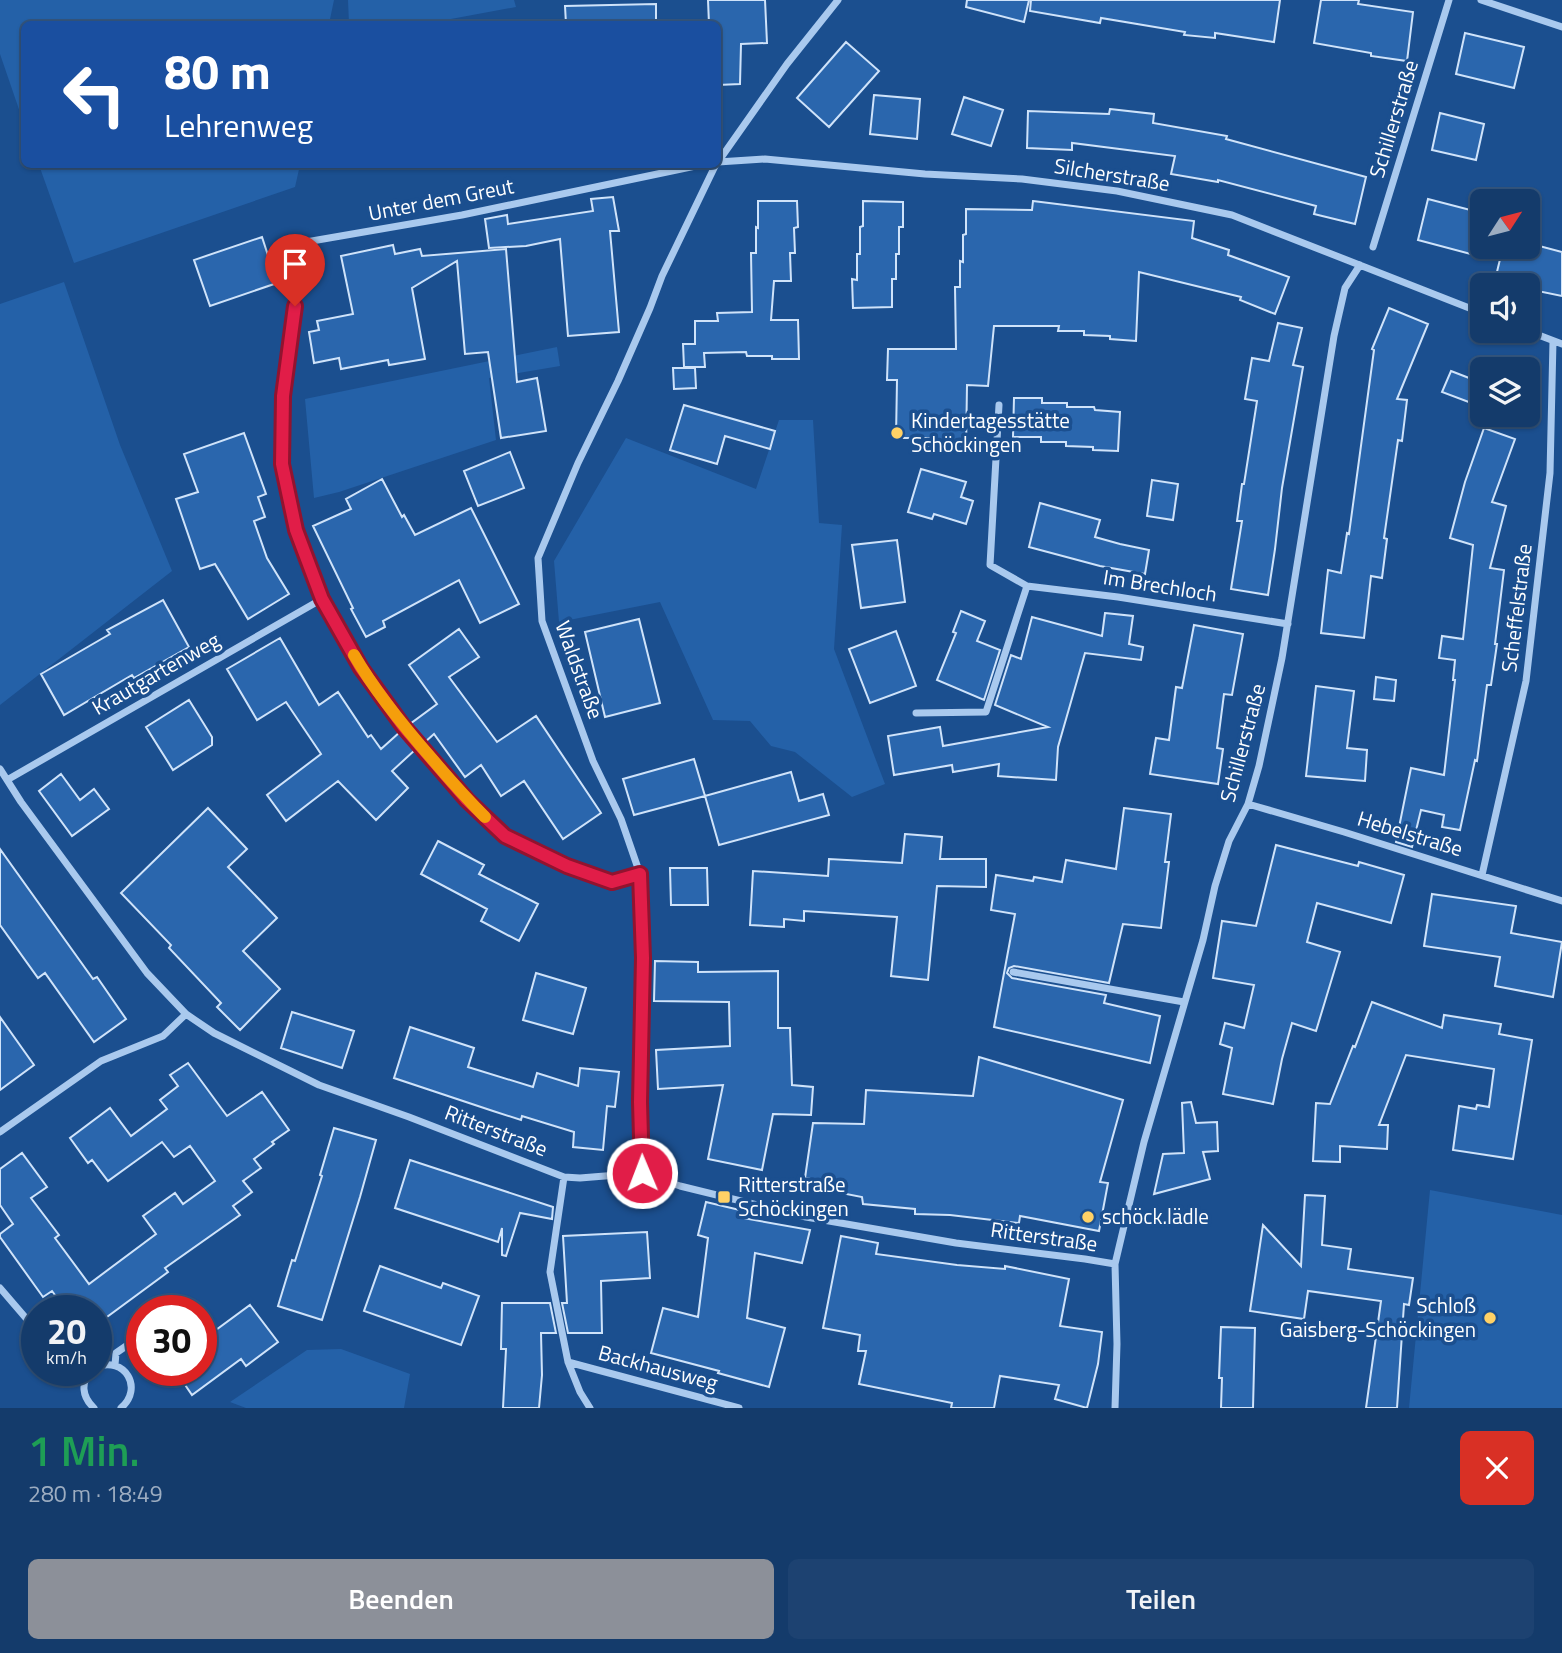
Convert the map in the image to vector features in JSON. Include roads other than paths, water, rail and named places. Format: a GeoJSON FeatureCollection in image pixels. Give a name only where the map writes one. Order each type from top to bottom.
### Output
{"type":"FeatureCollection","features":[{"type":"Feature","properties":{"kind":"street","name":"Waldstraße"},"geometry":{"type":"LineString","coordinates":[[721,157],[787,64],[838,0]]}},
{"type":"Feature","properties":{"kind":"street","name":"Schillerstraße"},"geometry":{"type":"LineString","coordinates":[[1373,247],[1449,0]]}},
{"type":"Feature","properties":{"kind":"street"},"geometry":{"type":"LineString","coordinates":[[1481,0],[1562,27]]}},
{"type":"Feature","properties":{"kind":"street","name":"Silcherstraße"},"geometry":{"type":"LineString","coordinates":[[721,163],[765,159],[925,174],[1022,179],[1117,191],[1232,215],[1470,308]]}},
{"type":"Feature","properties":{"kind":"street","name":"Unter dem Greut"},"geometry":{"type":"LineString","coordinates":[[322,599],[296,530],[282,464],[283,396],[291,327],[306,242],[462,215],[686,168]]}},
{"type":"Feature","properties":{"kind":"street","name":"Waldstraße"},"geometry":{"type":"LineString","coordinates":[[642,1173],[640,1102],[643,958],[640,874],[621,819],[593,761],[541,621],[538,558],[578,464],[624,369],[662,276],[715,168]]}},
{"type":"Feature","properties":{"kind":"street","name":"Schillerstraße"},"geometry":{"type":"LineString","coordinates":[[1115,1408],[1115,1265],[1144,1142],[1203,940],[1215,886],[1229,841],[1248,804],[1259,766],[1282,659],[1334,336],[1345,288],[1360,265]]}},
{"type":"Feature","properties":{"kind":"street"},"geometry":{"type":"LineString","coordinates":[[1540,336],[1562,344]]}},
{"type":"Feature","properties":{"kind":"street","name":"Scheffelstraße"},"geometry":{"type":"LineString","coordinates":[[1482,875],[1526,681],[1550,473],[1553,341]]}},
{"type":"Feature","properties":{"kind":"street","name":"Im Brechloch"},"geometry":{"type":"LineString","coordinates":[[999,405],[990,565],[1027,586],[1118,597],[1288,624]]}},
{"type":"Feature","properties":{"kind":"street"},"geometry":{"type":"LineString","coordinates":[[916,713],[986,712],[1027,586]]}},
{"type":"Feature","properties":{"kind":"street"},"geometry":{"type":"LineString","coordinates":[[322,599],[361,668],[403,726],[467,800],[505,836],[567,866],[612,882],[640,874]]}},
{"type":"Feature","properties":{"kind":"street","name":"Krautgartenweg"},"geometry":{"type":"LineString","coordinates":[[7,780],[322,599]]}},
{"type":"Feature","properties":{"kind":"street","name":"Ritterstraße"},"geometry":{"type":"LineString","coordinates":[[0,769],[21,802],[147,973],[186,1014],[214,1033],[319,1086],[444,1130],[564,1177],[642,1173],[680,1186],[806,1217],[956,1243],[1115,1265]]}},
{"type":"Feature","properties":{"kind":"street","name":"Hebelstraße"},"geometry":{"type":"LineString","coordinates":[[1248,804],[1562,901]]}},
{"type":"Feature","properties":{"kind":"street"},"geometry":{"type":"LineString","coordinates":[[1013,972],[1184,1002]]}},
{"type":"Feature","properties":{"kind":"street"},"geometry":{"type":"LineString","coordinates":[[0,1132],[101,1061],[163,1036],[186,1014]]}},
{"type":"Feature","properties":{"kind":"street"},"geometry":{"type":"LineString","coordinates":[[564,1177],[551,1272],[568,1362],[580,1392],[590,1408]]}},
{"type":"Feature","properties":{"kind":"street"},"geometry":{"type":"LineString","coordinates":[[0,1289],[21,1313]]}},
{"type":"Feature","properties":{"kind":"street"},"geometry":{"type":"LineString","coordinates":[[115,1365],[116,1353],[126,1346]]}},
{"type":"Feature","properties":{"kind":"street","name":"Backhausweg"},"geometry":{"type":"LineString","coordinates":[[568,1362],[739,1408]]}},
{"type":"Feature","properties":{"kind":"street"},"geometry":{"type":"LineString","coordinates":[[112,1365],[127,1374],[131,1388],[131,1395],[121,1408]]}},
{"type":"Feature","properties":{"kind":"street"},"geometry":{"type":"LineString","coordinates":[[84,1386],[85,1397],[94,1408]]}},
{"type":"Feature","properties":{"kind":"place","name":"Kindertagesstätte Schöckingen"},"geometry":{"type":"Point","coordinates":[897,433]}},
{"type":"Feature","properties":{"kind":"place","name":"Ritterstraße Schöckingen"},"geometry":{"type":"Point","coordinates":[724,1197]}},
{"type":"Feature","properties":{"kind":"place","name":"schöck.lädle"},"geometry":{"type":"Point","coordinates":[1088,1217]}},
{"type":"Feature","properties":{"kind":"place","name":"Schloß Gaisberg-Schöckingen"},"geometry":{"type":"Point","coordinates":[1490,1318]}}]}
